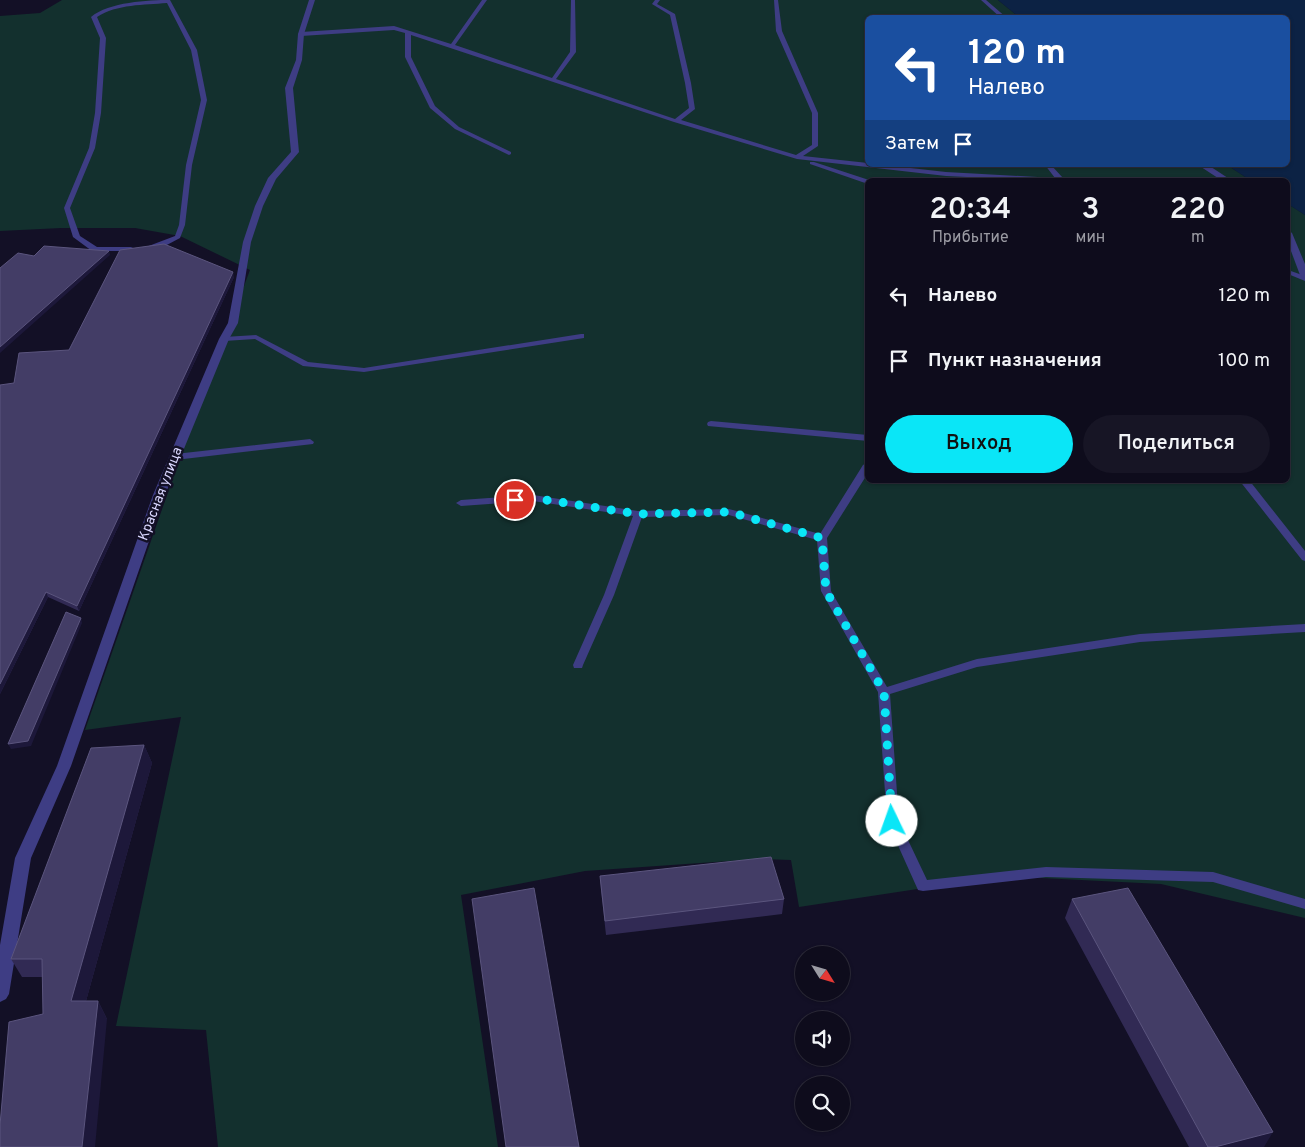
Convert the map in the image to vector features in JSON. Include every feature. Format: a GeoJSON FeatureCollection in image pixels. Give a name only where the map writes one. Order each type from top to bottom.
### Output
{"type":"FeatureCollection","features":[{"type":"Feature","properties":{"kind":"street","name":"Красная улица"},"geometry":{"type":"LineString","coordinates":[[0,994],[23,858],[64,766],[158,495],[224,339],[233,323],[247,242],[259,206],[272,178],[295,152],[289,88],[299,60],[301,34],[308,19],[312,0]]}},
{"type":"Feature","properties":{"kind":"street"},"geometry":{"type":"LineString","coordinates":[[1205,167],[1224,178]]}},
{"type":"Feature","properties":{"kind":"street"},"geometry":{"type":"LineString","coordinates":[[1290,238],[1305,275]]}},
{"type":"Feature","properties":{"kind":"lane"},"geometry":{"type":"LineString","coordinates":[[452,46],[485,0]]}},
{"type":"Feature","properties":{"kind":"lane"},"geometry":{"type":"LineString","coordinates":[[552,81],[573,52],[574,0]]}},
{"type":"Feature","properties":{"kind":"lane"},"geometry":{"type":"LineString","coordinates":[[658,0],[654,4],[672,14],[690,92],[692,109],[676,121]]}},
{"type":"Feature","properties":{"kind":"lane"},"geometry":{"type":"LineString","coordinates":[[776,0],[779,31],[815,112],[815,146],[797,157]]}},
{"type":"Feature","properties":{"kind":"lane"},"geometry":{"type":"LineString","coordinates":[[983,0],[1001,15]]}},
{"type":"Feature","properties":{"kind":"lane"},"geometry":{"type":"LineString","coordinates":[[135,249],[95,249],[77,237],[68,208],[92,148],[98,113],[103,38],[94,16],[99,12],[122,7],[168,1],[194,50],[204,100],[188,165],[182,225],[178,237],[160,245],[143,248]]}},
{"type":"Feature","properties":{"kind":"lane"},"geometry":{"type":"LineString","coordinates":[[301,34],[394,28],[676,121],[797,157],[865,181]]}},
{"type":"Feature","properties":{"kind":"lane"},"geometry":{"type":"LineString","coordinates":[[408,32],[408,57],[432,107],[457,128],[509,153]]}},
{"type":"Feature","properties":{"kind":"lane"},"geometry":{"type":"LineString","coordinates":[[797,157],[865,165]]}},
{"type":"Feature","properties":{"kind":"lane"},"geometry":{"type":"LineString","coordinates":[[885,167],[946,174],[1022,178]]}},
{"type":"Feature","properties":{"kind":"lane"},"geometry":{"type":"LineString","coordinates":[[946,174],[948,167]]}},
{"type":"Feature","properties":{"kind":"lane"},"geometry":{"type":"LineString","coordinates":[[1050,167],[1058,178]]}},
{"type":"Feature","properties":{"kind":"lane"},"geometry":{"type":"LineString","coordinates":[[1290,273],[1305,279]]}},
{"type":"Feature","properties":{"kind":"lane"},"geometry":{"type":"LineString","coordinates":[[224,339],[256,337],[306,364],[364,370],[581,336]]}},
{"type":"Feature","properties":{"kind":"lane"},"geometry":{"type":"LineString","coordinates":[[711,424],[865,438]]}},
{"type":"Feature","properties":{"kind":"lane"},"geometry":{"type":"LineString","coordinates":[[175,457],[310,442]]}},
{"type":"Feature","properties":{"kind":"lane"},"geometry":{"type":"LineString","coordinates":[[865,470],[822,538],[826,591],[884,692],[892,821],[923,886],[1046,872],[1212,877],[1305,904]]}},
{"type":"Feature","properties":{"kind":"lane"},"geometry":{"type":"LineString","coordinates":[[1246,483],[1305,558]]}},
{"type":"Feature","properties":{"kind":"lane"},"geometry":{"type":"LineString","coordinates":[[461,503],[533,498],[638,514],[729,512],[822,538]]}},
{"type":"Feature","properties":{"kind":"lane"},"geometry":{"type":"LineString","coordinates":[[578,665],[609,595],[638,514]]}},
{"type":"Feature","properties":{"kind":"lane"},"geometry":{"type":"LineString","coordinates":[[884,692],[978,663],[1140,638],[1305,628]]}},
{"type":"Feature","properties":{"kind":"green space"},"geometry":{"type":"Polygon","coordinates":[[[62,0],[998,0],[1017,15],[865,15],[865,167],[1230,167],[1247,178],[865,178],[865,483],[1290,483],[1290,205],[1305,215],[1305,918],[1161,884],[1003,876],[799,907],[791,860],[758,859],[585,871],[461,895],[498,1147],[218,1147],[206,1030],[116,1026],[181,717],[85,730],[189,432],[250,270],[180,236],[135,228],[61,228],[0,231],[0,16],[40,13],[62,0]]]}},
{"type":"Feature","properties":{"kind":"water"},"geometry":{"type":"Polygon","coordinates":[[[998,0],[1305,0],[1305,215],[1290,205],[1290,178],[1247,178],[1230,167],[1290,167],[1290,15],[1017,15],[998,0]]]}},
{"type":"Feature","properties":{"kind":"building"},"geometry":{"type":"Polygon","coordinates":[[[164,244],[233,272],[77,606],[46,592],[0,684],[0,385],[14,383],[19,353],[69,350],[120,250],[164,244]]]}},
{"type":"Feature","properties":{"kind":"building"},"geometry":{"type":"Polygon","coordinates":[[[44,246],[109,251],[0,347],[0,268],[18,253],[34,256],[44,246]]]}},
{"type":"Feature","properties":{"kind":"building"},"geometry":{"type":"Polygon","coordinates":[[[66,612],[81,618],[28,741],[8,744],[66,612]]]}},
{"type":"Feature","properties":{"kind":"building"},"geometry":{"type":"Polygon","coordinates":[[[144,745],[71,1001],[98,1001],[82,1147],[0,1147],[0,1125],[9,1022],[43,1014],[42,959],[11,959],[91,748],[144,745]]]}},
{"type":"Feature","properties":{"kind":"building"},"geometry":{"type":"Polygon","coordinates":[[[771,857],[784,899],[605,921],[600,876],[771,857]]]}},
{"type":"Feature","properties":{"kind":"building"},"geometry":{"type":"Polygon","coordinates":[[[534,888],[579,1147],[506,1147],[472,899],[534,888]]]}},
{"type":"Feature","properties":{"kind":"building"},"geometry":{"type":"Polygon","coordinates":[[[1128,888],[1273,1132],[1215,1147],[1208,1147],[1072,899],[1128,888]]]}},
{"type":"Feature","properties":{"kind":"route"},"geometry":{"type":"LineString","coordinates":[[515,500],[533,498],[638,514],[729,512],[822,538],[826,591],[884,692],[892,821]]}}]}
